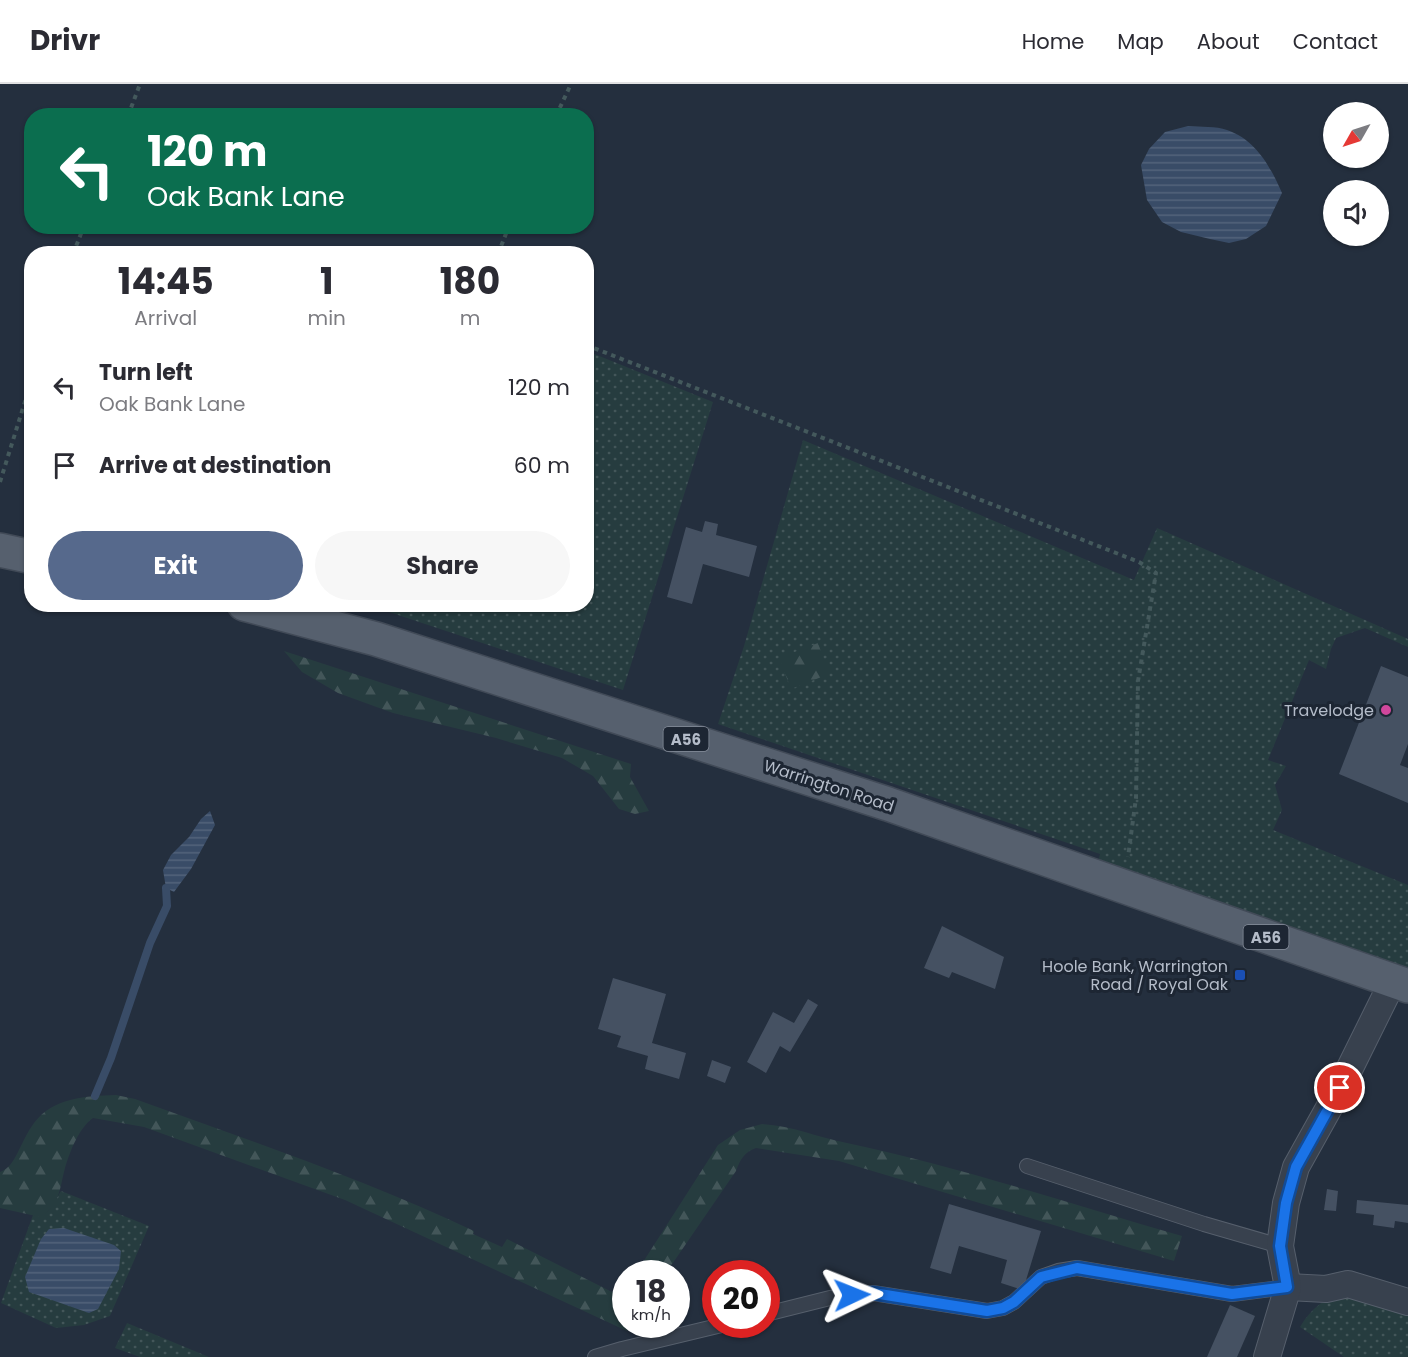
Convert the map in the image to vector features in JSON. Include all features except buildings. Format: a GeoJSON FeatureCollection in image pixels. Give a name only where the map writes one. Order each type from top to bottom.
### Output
{"type":"FeatureCollection","features":[{"type":"Feature","properties":{"kind":"main road"},"geometry":{"type":"LineString","coordinates":[[0,550],[24,554]]}},
{"type":"Feature","properties":{"kind":"main road","name":"Warrington Road"},"geometry":{"type":"LineString","coordinates":[[273,612],[387,643],[888,804],[1401,983]]}},
{"type":"Feature","properties":{"kind":"street"},"geometry":{"type":"LineString","coordinates":[[1267,1357],[1287,1287],[1280,1246],[1286,1203],[1296,1167],[1401,983]]}},
{"type":"Feature","properties":{"kind":"street"},"geometry":{"type":"LineString","coordinates":[[1287,1287],[1326,1289],[1348,1284],[1408,1302]]}},
{"type":"Feature","properties":{"kind":"lane"},"geometry":{"type":"LineString","coordinates":[[1028,1166],[1204,1224],[1280,1246]]}},
{"type":"Feature","properties":{"kind":"lane"},"geometry":{"type":"LineString","coordinates":[[780,1310],[830,1298],[873,1293],[987,1311],[1003,1308],[1014,1302],[1041,1277],[1077,1268],[1232,1294],[1287,1287]]}},
{"type":"Feature","properties":{"kind":"lane"},"geometry":{"type":"LineString","coordinates":[[595,1357],[622,1348],[702,1330]]}},
{"type":"Feature","properties":{"kind":"path"},"geometry":{"type":"LineString","coordinates":[[131,108],[140,84]]}},
{"type":"Feature","properties":{"kind":"path"},"geometry":{"type":"LineString","coordinates":[[560,108],[571,84]]}},
{"type":"Feature","properties":{"kind":"path"},"geometry":{"type":"LineString","coordinates":[[594,348],[1139,562],[1156,573],[1138,681],[1136,798],[1124,888]]}},
{"type":"Feature","properties":{"kind":"path"},"geometry":{"type":"LineString","coordinates":[[0,482],[24,405]]}},
{"type":"Feature","properties":{"kind":"green space"},"geometry":{"type":"Polygon","coordinates":[[[594,354],[713,402],[623,690],[389,612],[594,612],[594,354]]]}},
{"type":"Feature","properties":{"kind":"green space"},"geometry":{"type":"Polygon","coordinates":[[[803,440],[1134,580],[1157,528],[1408,639],[1408,647],[1365,628],[1336,638],[1326,669],[1309,660],[1268,760],[1286,766],[1275,785],[1282,810],[1273,830],[1408,885],[1408,970],[1098,863],[1100,854],[718,724],[744,646],[803,440]]]}},
{"type":"Feature","properties":{"kind":"green space"},"geometry":{"type":"Polygon","coordinates":[[[818,643],[829,674],[791,689],[779,658],[818,643]]]}},
{"type":"Feature","properties":{"kind":"green space"},"geometry":{"type":"Polygon","coordinates":[[[284,651],[631,764],[630,777],[649,811],[635,814],[619,809],[593,776],[562,758],[496,738],[393,713],[338,693],[302,672],[284,651]]]}},
{"type":"Feature","properties":{"kind":"green space"},"geometry":{"type":"Polygon","coordinates":[[[116,1095],[135,1099],[391,1194],[474,1231],[473,1234],[502,1247],[507,1239],[612,1292],[612,1324],[345,1200],[144,1127],[93,1118],[76,1140],[67,1161],[58,1195],[47,1213],[40,1217],[0,1208],[0,1172],[11,1164],[34,1123],[42,1114],[61,1103],[93,1096],[116,1095]]]}},
{"type":"Feature","properties":{"kind":"green space"},"geometry":{"type":"Polygon","coordinates":[[[762,1124],[795,1129],[1015,1186],[1182,1236],[1174,1261],[839,1161],[756,1148],[743,1157],[736,1171],[675,1260],[644,1260],[718,1145],[740,1130],[762,1124]]]}},
{"type":"Feature","properties":{"kind":"green space"},"geometry":{"type":"Polygon","coordinates":[[[61,1191],[149,1226],[110,1316],[84,1325],[56,1328],[1,1303],[33,1215],[43,1215],[47,1212],[61,1191]]]}},
{"type":"Feature","properties":{"kind":"green space"},"geometry":{"type":"Polygon","coordinates":[[[1344,1289],[1408,1314],[1408,1357],[1344,1357],[1300,1327],[1319,1305],[1344,1289]]]}},
{"type":"Feature","properties":{"kind":"green space"},"geometry":{"type":"Polygon","coordinates":[[[127,1323],[209,1357],[140,1357],[115,1348],[127,1323]]]}},
{"type":"Feature","properties":{"kind":"water"},"geometry":{"type":"Polygon","coordinates":[[[1188,126],[1218,128],[1237,134],[1254,147],[1272,173],[1282,193],[1266,226],[1246,239],[1229,243],[1181,232],[1162,222],[1147,200],[1141,165],[1149,149],[1165,132],[1188,126]]]}},
{"type":"Feature","properties":{"kind":"water"},"geometry":{"type":"Polygon","coordinates":[[[210,811],[215,825],[191,869],[174,892],[166,888],[163,870],[171,855],[210,811]]]}},
{"type":"Feature","properties":{"kind":"water"},"geometry":{"type":"Polygon","coordinates":[[[64,1228],[114,1245],[121,1251],[119,1269],[98,1309],[89,1313],[29,1292],[25,1277],[41,1239],[49,1229],[64,1228]]]}},
{"type":"Feature","properties":{"kind":"waterway"},"geometry":{"type":"LineString","coordinates":[[95,1096],[111,1058],[150,943],[167,906],[166,888]]}},
{"type":"Feature","properties":{"kind":"place","name":"Travelodge"},"geometry":{"type":"Point","coordinates":[1386,710]}},
{"type":"Feature","properties":{"kind":"place","name":"Hoole Bank, Warrington Road / Royal Oak"},"geometry":{"type":"Point","coordinates":[1240,975]}},
{"type":"Feature","properties":{"kind":"route"},"geometry":{"type":"LineString","coordinates":[[852,1295],[873,1293],[987,1311],[1003,1308],[1014,1302],[1041,1277],[1077,1268],[1232,1294],[1287,1287],[1280,1246],[1286,1203],[1296,1167],[1340,1088]]}}]}
